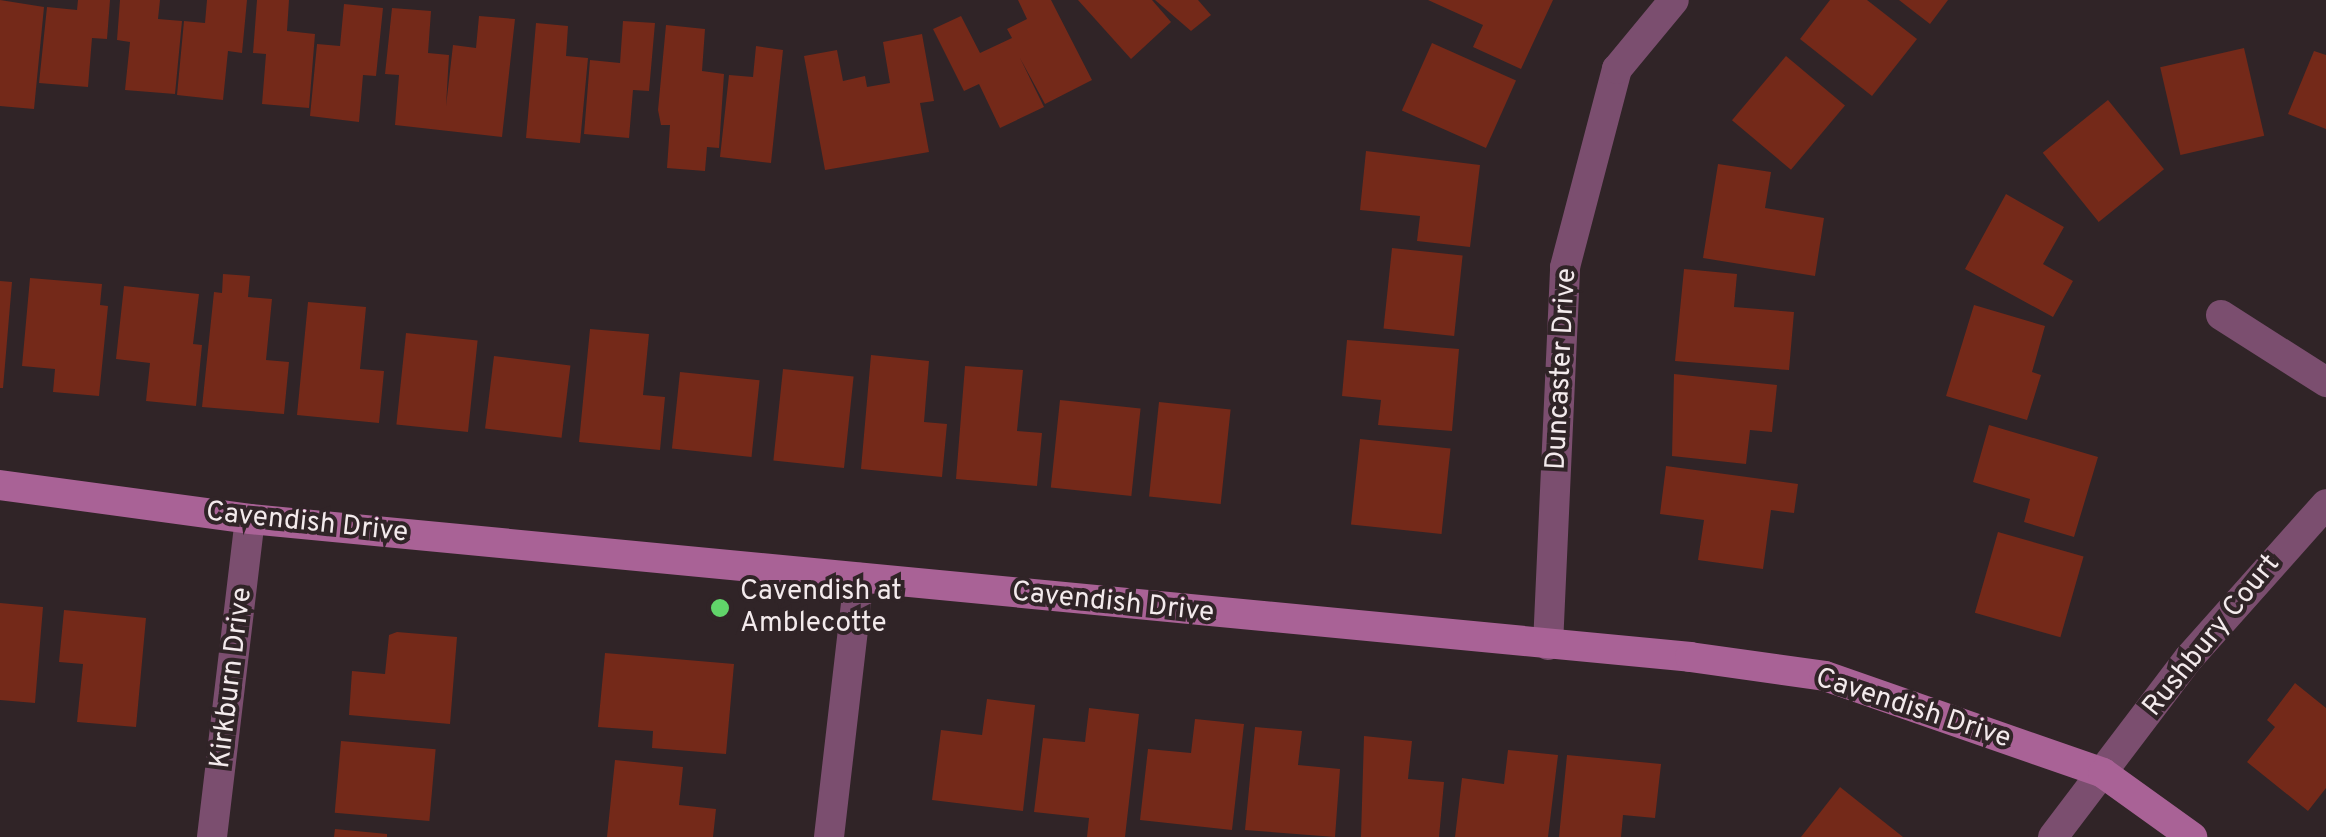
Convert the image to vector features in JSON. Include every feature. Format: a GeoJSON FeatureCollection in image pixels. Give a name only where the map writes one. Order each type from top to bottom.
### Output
{"type":"FeatureCollection","features":[{"type":"Feature","properties":{"kind":"street","name":"Duncaster Drive"},"geometry":{"type":"LineString","coordinates":[[1548,645],[1565,267],[1617,68],[1674,0]]}},
{"type":"Feature","properties":{"kind":"street"},"geometry":{"type":"LineString","coordinates":[[2221,316],[2326,382]]}},
{"type":"Feature","properties":{"kind":"street","name":"Cavendish Drive"},"geometry":{"type":"LineString","coordinates":[[0,485],[250,519],[1548,645],[1826,676],[2103,773],[2192,837]]}},
{"type":"Feature","properties":{"kind":"street","name":"Rushbury Court"},"geometry":{"type":"LineString","coordinates":[[2053,837],[2188,658],[2326,504]]}},
{"type":"Feature","properties":{"kind":"street","name":"Kirkburn Drive"},"geometry":{"type":"LineString","coordinates":[[212,837],[250,519]]}},
{"type":"Feature","properties":{"kind":"street"},"geometry":{"type":"LineString","coordinates":[[829,837],[859,578]]}},
{"type":"Feature","properties":{"kind":"building"},"geometry":{"type":"Polygon","coordinates":[[[0,0],[44,7],[34,109],[0,106],[0,0]]]}},
{"type":"Feature","properties":{"kind":"building"},"geometry":{"type":"Polygon","coordinates":[[[78,0],[110,0],[107,39],[92,38],[88,87],[39,83],[47,7],[77,10],[78,0]]]}},
{"type":"Feature","properties":{"kind":"building"},"geometry":{"type":"Polygon","coordinates":[[[120,0],[160,0],[158,19],[182,21],[175,94],[125,90],[130,42],[117,40],[120,0]]]}},
{"type":"Feature","properties":{"kind":"building"},"geometry":{"type":"Polygon","coordinates":[[[207,0],[247,0],[242,53],[228,51],[223,100],[177,95],[184,21],[205,23],[207,0]]]}},
{"type":"Feature","properties":{"kind":"building"},"geometry":{"type":"Polygon","coordinates":[[[257,0],[289,0],[287,31],[315,34],[309,108],[262,104],[266,54],[253,53],[257,0]]]}},
{"type":"Feature","properties":{"kind":"building"},"geometry":{"type":"Polygon","coordinates":[[[1018,0],[1051,0],[1092,80],[1045,104],[1020,58],[1044,107],[1000,128],[979,84],[964,91],[933,29],[961,16],[980,53],[1012,38],[1007,29],[1027,19],[1018,0]]]}},
{"type":"Feature","properties":{"kind":"building"},"geometry":{"type":"Polygon","coordinates":[[[1078,0],[1152,0],[1171,22],[1131,59],[1078,0]]]}},
{"type":"Feature","properties":{"kind":"building"},"geometry":{"type":"Polygon","coordinates":[[[1155,0],[1198,0],[1211,15],[1191,31],[1155,0]]]}},
{"type":"Feature","properties":{"kind":"building"},"geometry":{"type":"Polygon","coordinates":[[[1428,0],[1553,0],[1521,69],[1473,47],[1483,25],[1428,0]]]}},
{"type":"Feature","properties":{"kind":"building"},"geometry":{"type":"Polygon","coordinates":[[[1830,0],[1867,0],[1917,39],[1872,96],[1800,39],[1830,0]]]}},
{"type":"Feature","properties":{"kind":"building"},"geometry":{"type":"Polygon","coordinates":[[[1899,0],[1948,0],[1930,24],[1899,0]]]}},
{"type":"Feature","properties":{"kind":"building"},"geometry":{"type":"Polygon","coordinates":[[[344,4],[383,8],[376,76],[363,75],[359,122],[310,116],[317,44],[340,46],[344,4]]]}},
{"type":"Feature","properties":{"kind":"building"},"geometry":{"type":"Polygon","coordinates":[[[392,8],[431,11],[428,53],[449,55],[446,106],[453,45],[476,48],[479,16],[515,19],[502,137],[395,125],[399,75],[385,74],[392,8]]]}},
{"type":"Feature","properties":{"kind":"building"},"geometry":{"type":"Polygon","coordinates":[[[623,21],[655,23],[649,91],[633,90],[629,138],[584,134],[590,60],[620,63],[623,21]]]}},
{"type":"Feature","properties":{"kind":"building"},"geometry":{"type":"Polygon","coordinates":[[[536,23],[568,26],[566,56],[588,58],[580,143],[526,138],[536,23]]]}},
{"type":"Feature","properties":{"kind":"building"},"geometry":{"type":"Polygon","coordinates":[[[666,25],[705,29],[702,71],[724,74],[719,148],[707,147],[705,171],[667,168],[670,125],[661,125],[658,110],[666,25]]]}},
{"type":"Feature","properties":{"kind":"building"},"geometry":{"type":"Polygon","coordinates":[[[922,34],[934,101],[920,103],[929,152],[825,170],[804,56],[837,50],[843,81],[865,76],[867,87],[890,83],[883,42],[922,34]]]}},
{"type":"Feature","properties":{"kind":"building"},"geometry":{"type":"Polygon","coordinates":[[[1432,43],[1516,80],[1486,148],[1402,111],[1432,43]]]}},
{"type":"Feature","properties":{"kind":"building"},"geometry":{"type":"Polygon","coordinates":[[[756,46],[783,50],[771,163],[720,157],[729,75],[753,77],[756,46]]]}},
{"type":"Feature","properties":{"kind":"building"},"geometry":{"type":"Polygon","coordinates":[[[2244,48],[2264,136],[2180,155],[2160,67],[2244,48]]]}},
{"type":"Feature","properties":{"kind":"building"},"geometry":{"type":"Polygon","coordinates":[[[2314,51],[2326,55],[2326,129],[2288,114],[2314,51]]]}},
{"type":"Feature","properties":{"kind":"building"},"geometry":{"type":"Polygon","coordinates":[[[1786,56],[1845,105],[1791,170],[1732,120],[1786,56]]]}},
{"type":"Feature","properties":{"kind":"building"},"geometry":{"type":"Polygon","coordinates":[[[2108,100],[2164,169],[2099,222],[2043,153],[2108,100]]]}},
{"type":"Feature","properties":{"kind":"building"},"geometry":{"type":"Polygon","coordinates":[[[1366,151],[1480,165],[1470,247],[1417,241],[1420,216],[1360,210],[1366,151]]]}},
{"type":"Feature","properties":{"kind":"building"},"geometry":{"type":"Polygon","coordinates":[[[1718,164],[1771,172],[1765,208],[1824,218],[1815,276],[1703,258],[1718,164]]]}},
{"type":"Feature","properties":{"kind":"building"},"geometry":{"type":"Polygon","coordinates":[[[2006,194],[2064,227],[2043,264],[2073,281],[2053,317],[1965,269],[2006,194]]]}},
{"type":"Feature","properties":{"kind":"building"},"geometry":{"type":"Polygon","coordinates":[[[1392,248],[1463,255],[1454,336],[1384,329],[1392,248]]]}},
{"type":"Feature","properties":{"kind":"building"},"geometry":{"type":"Polygon","coordinates":[[[1684,269],[1737,274],[1734,307],[1794,312],[1789,370],[1675,361],[1684,269]]]}},
{"type":"Feature","properties":{"kind":"building"},"geometry":{"type":"Polygon","coordinates":[[[223,274],[250,276],[248,297],[272,299],[266,360],[289,362],[284,414],[202,407],[214,292],[222,293],[223,274]]]}},
{"type":"Feature","properties":{"kind":"building"},"geometry":{"type":"Polygon","coordinates":[[[30,278],[102,284],[100,305],[108,306],[99,396],[53,392],[55,369],[22,366],[30,278]]]}},
{"type":"Feature","properties":{"kind":"building"},"geometry":{"type":"Polygon","coordinates":[[[0,281],[12,282],[3,388],[0,388],[0,281]]]}},
{"type":"Feature","properties":{"kind":"building"},"geometry":{"type":"Polygon","coordinates":[[[124,286],[199,294],[193,344],[202,345],[196,406],[146,401],[150,363],[116,359],[124,286]]]}},
{"type":"Feature","properties":{"kind":"building"},"geometry":{"type":"Polygon","coordinates":[[[308,302],[366,307],[360,369],[384,371],[379,423],[297,415],[308,302]]]}},
{"type":"Feature","properties":{"kind":"building"},"geometry":{"type":"Polygon","coordinates":[[[1974,305],[2045,326],[2032,372],[2041,375],[2027,420],[1946,396],[1974,305]]]}},
{"type":"Feature","properties":{"kind":"building"},"geometry":{"type":"Polygon","coordinates":[[[590,329],[649,334],[643,395],[665,397],[660,450],[579,442],[590,329]]]}},
{"type":"Feature","properties":{"kind":"building"},"geometry":{"type":"Polygon","coordinates":[[[406,333],[478,341],[468,432],[396,424],[406,333]]]}},
{"type":"Feature","properties":{"kind":"building"},"geometry":{"type":"Polygon","coordinates":[[[1347,340],[1459,349],[1452,431],[1378,425],[1381,400],[1342,396],[1347,340]]]}},
{"type":"Feature","properties":{"kind":"building"},"geometry":{"type":"Polygon","coordinates":[[[871,355],[929,361],[924,422],[947,424],[942,477],[861,469],[871,355]]]}},
{"type":"Feature","properties":{"kind":"building"},"geometry":{"type":"Polygon","coordinates":[[[494,356],[570,365],[562,438],[485,428],[494,356]]]}},
{"type":"Feature","properties":{"kind":"building"},"geometry":{"type":"Polygon","coordinates":[[[965,366],[1023,370],[1017,431],[1042,433],[1037,486],[956,479],[965,366]]]}},
{"type":"Feature","properties":{"kind":"building"},"geometry":{"type":"Polygon","coordinates":[[[783,369],[854,376],[844,468],[773,460],[783,369]]]}},
{"type":"Feature","properties":{"kind":"building"},"geometry":{"type":"Polygon","coordinates":[[[680,372],[760,380],[752,457],[672,449],[680,372]]]}},
{"type":"Feature","properties":{"kind":"building"},"geometry":{"type":"Polygon","coordinates":[[[1674,374],[1777,385],[1772,432],[1750,430],[1746,464],[1672,456],[1674,374]]]}},
{"type":"Feature","properties":{"kind":"building"},"geometry":{"type":"Polygon","coordinates":[[[1060,400],[1141,408],[1131,496],[1051,488],[1060,400]]]}},
{"type":"Feature","properties":{"kind":"building"},"geometry":{"type":"Polygon","coordinates":[[[1159,402],[1231,410],[1221,504],[1149,496],[1159,402]]]}},
{"type":"Feature","properties":{"kind":"building"},"geometry":{"type":"Polygon","coordinates":[[[1989,425],[2098,457],[2074,537],[2024,522],[2030,499],[1973,482],[1989,425]]]}},
{"type":"Feature","properties":{"kind":"building"},"geometry":{"type":"Polygon","coordinates":[[[1360,439],[1451,449],[1442,534],[1351,525],[1360,439]]]}},
{"type":"Feature","properties":{"kind":"building"},"geometry":{"type":"Polygon","coordinates":[[[1666,466],[1798,484],[1794,513],[1771,510],[1763,569],[1698,560],[1704,520],[1660,514],[1666,466]]]}},
{"type":"Feature","properties":{"kind":"building"},"geometry":{"type":"Polygon","coordinates":[[[1998,532],[2084,557],[2060,637],[1975,613],[1998,532]]]}},
{"type":"Feature","properties":{"kind":"building"},"geometry":{"type":"Polygon","coordinates":[[[0,603],[43,607],[35,703],[0,700],[0,603]]]}},
{"type":"Feature","properties":{"kind":"building"},"geometry":{"type":"Polygon","coordinates":[[[64,610],[146,618],[136,727],[77,722],[83,664],[59,662],[64,610]]]}},
{"type":"Feature","properties":{"kind":"building"},"geometry":{"type":"Polygon","coordinates":[[[397,632],[457,637],[450,724],[349,715],[352,671],[385,674],[389,635],[397,632]]]}},
{"type":"Feature","properties":{"kind":"building"},"geometry":{"type":"Polygon","coordinates":[[[605,653],[734,664],[726,754],[652,748],[653,731],[598,727],[605,653]]]}},
{"type":"Feature","properties":{"kind":"building"},"geometry":{"type":"Polygon","coordinates":[[[2295,683],[2326,708],[2326,788],[2308,811],[2247,762],[2275,727],[2267,720],[2295,683]]]}},
{"type":"Feature","properties":{"kind":"building"},"geometry":{"type":"Polygon","coordinates":[[[987,699],[1035,705],[1023,811],[932,800],[941,730],[982,735],[987,699]]]}},
{"type":"Feature","properties":{"kind":"building"},"geometry":{"type":"Polygon","coordinates":[[[1089,708],[1139,714],[1125,837],[1087,837],[1089,818],[1034,812],[1043,738],[1085,742],[1089,708]]]}},
{"type":"Feature","properties":{"kind":"building"},"geometry":{"type":"Polygon","coordinates":[[[1195,719],[1244,724],[1232,830],[1140,820],[1148,749],[1191,753],[1195,719]]]}},
{"type":"Feature","properties":{"kind":"building"},"geometry":{"type":"Polygon","coordinates":[[[1255,727],[1302,731],[1298,765],[1340,769],[1335,837],[1245,830],[1255,727]]]}},
{"type":"Feature","properties":{"kind":"building"},"geometry":{"type":"Polygon","coordinates":[[[1364,736],[1412,741],[1408,779],[1444,782],[1439,837],[1361,837],[1364,736]]]}},
{"type":"Feature","properties":{"kind":"building"},"geometry":{"type":"Polygon","coordinates":[[[341,741],[436,749],[429,821],[335,813],[341,741]]]}},
{"type":"Feature","properties":{"kind":"building"},"geometry":{"type":"Polygon","coordinates":[[[1508,750],[1558,755],[1548,837],[1455,837],[1462,778],[1504,784],[1508,750]]]}},
{"type":"Feature","properties":{"kind":"building"},"geometry":{"type":"Polygon","coordinates":[[[1567,755],[1661,764],[1655,818],[1623,815],[1621,837],[1559,837],[1567,755]]]}},
{"type":"Feature","properties":{"kind":"building"},"geometry":{"type":"Polygon","coordinates":[[[615,760],[683,767],[679,805],[716,809],[713,837],[607,837],[615,760]]]}},
{"type":"Feature","properties":{"kind":"building"},"geometry":{"type":"Polygon","coordinates":[[[1840,787],[1903,837],[1801,837],[1840,787]]]}},
{"type":"Feature","properties":{"kind":"building"},"geometry":{"type":"Polygon","coordinates":[[[335,829],[387,834],[387,837],[334,837],[335,829]]]}},
{"type":"Feature","properties":{"kind":"place","name":"Cavendish at Amblecotte"},"geometry":{"type":"Point","coordinates":[720,608]}}]}
